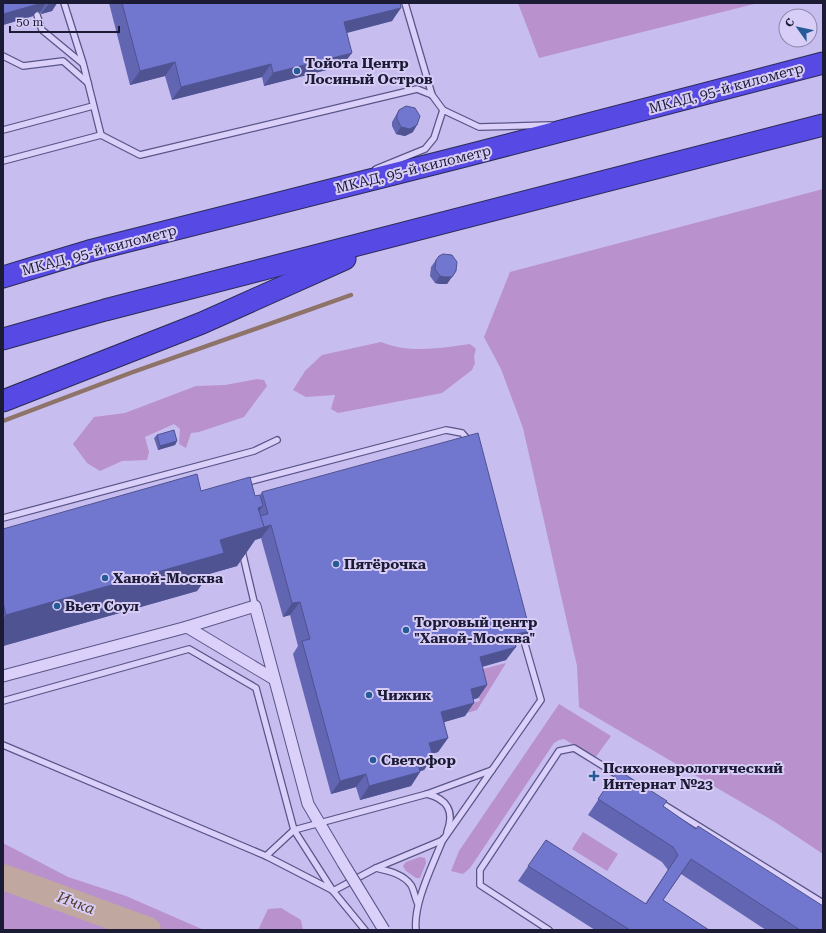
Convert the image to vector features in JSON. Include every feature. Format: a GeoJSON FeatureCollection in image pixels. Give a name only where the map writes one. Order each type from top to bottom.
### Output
{"type":"FeatureCollection","features":[{"type":"Feature","properties":{"kind":"highway","name":"МКАД, 95-й километр"},"geometry":{"type":"LineString","coordinates":[[3,277],[89,251],[823,63]]}},
{"type":"Feature","properties":{"kind":"highway"},"geometry":{"type":"LineString","coordinates":[[3,339],[105,310],[823,125]]}},
{"type":"Feature","properties":{"kind":"highway"},"geometry":{"type":"LineString","coordinates":[[3,401],[202,323],[400,235]]}},
{"type":"Feature","properties":{"kind":"highway"},"geometry":{"type":"LineString","coordinates":[[3,270],[89,251]]}},
{"type":"Feature","properties":{"kind":"street"},"geometry":{"type":"LineString","coordinates":[[3,676],[187,627],[255,606],[308,804],[384,930]]}},
{"type":"Feature","properties":{"kind":"street"},"geometry":{"type":"LineString","coordinates":[[187,627],[274,679]]}},
{"type":"Feature","properties":{"kind":"lane"},"geometry":{"type":"LineString","coordinates":[[64,3],[83,63],[101,135]]}},
{"type":"Feature","properties":{"kind":"lane"},"geometry":{"type":"LineString","coordinates":[[405,3],[432,95],[443,110],[479,127],[556,124]]}},
{"type":"Feature","properties":{"kind":"lane"},"geometry":{"type":"LineString","coordinates":[[37,15],[42,30],[83,63]]}},
{"type":"Feature","properties":{"kind":"lane"},"geometry":{"type":"LineString","coordinates":[[3,56],[23,66],[62,61],[88,83]]}},
{"type":"Feature","properties":{"kind":"lane"},"geometry":{"type":"LineString","coordinates":[[3,161],[101,135],[140,155],[417,89],[432,95]]}},
{"type":"Feature","properties":{"kind":"lane"},"geometry":{"type":"LineString","coordinates":[[3,130],[93,106]]}},
{"type":"Feature","properties":{"kind":"lane"},"geometry":{"type":"LineString","coordinates":[[372,170],[425,149],[434,138],[443,110]]}},
{"type":"Feature","properties":{"kind":"lane"},"geometry":{"type":"LineString","coordinates":[[563,124],[610,118]]}},
{"type":"Feature","properties":{"kind":"lane"},"geometry":{"type":"LineString","coordinates":[[318,193],[359,176]]}},
{"type":"Feature","properties":{"kind":"lane"},"geometry":{"type":"LineString","coordinates":[[234,486],[446,430],[462,433],[472,445]]}},
{"type":"Feature","properties":{"kind":"lane"},"geometry":{"type":"LineString","coordinates":[[3,518],[254,450],[277,440]]}},
{"type":"Feature","properties":{"kind":"lane"},"geometry":{"type":"LineString","coordinates":[[241,548],[255,606]]}},
{"type":"Feature","properties":{"kind":"lane"},"geometry":{"type":"LineString","coordinates":[[332,891],[376,868],[443,840],[541,700],[520,626]]}},
{"type":"Feature","properties":{"kind":"lane"},"geometry":{"type":"LineString","coordinates":[[3,701],[189,649],[256,688],[294,830],[332,891],[365,930]]}},
{"type":"Feature","properties":{"kind":"lane"},"geometry":{"type":"LineString","coordinates":[[3,745],[266,856],[332,891]]}},
{"type":"Feature","properties":{"kind":"lane"},"geometry":{"type":"LineString","coordinates":[[549,930],[480,885],[480,870],[559,751],[574,748],[628,782]]}},
{"type":"Feature","properties":{"kind":"lane"},"geometry":{"type":"LineString","coordinates":[[266,856],[294,830],[427,794],[492,770]]}},
{"type":"Feature","properties":{"kind":"lane"},"geometry":{"type":"LineString","coordinates":[[416,930],[415,920],[418,904],[449,826],[450,814],[447,804],[441,799],[427,794]]}},
{"type":"Feature","properties":{"kind":"lane"},"geometry":{"type":"LineString","coordinates":[[655,798],[823,903]]}},
{"type":"Feature","properties":{"kind":"lane"},"geometry":{"type":"LineString","coordinates":[[376,868],[391,871],[402,877],[410,884],[418,904]]}},
{"type":"Feature","properties":{"kind":"shaded area"},"geometry":{"type":"Polygon","coordinates":[[[518,3],[758,3],[539,58],[518,3]]]}},
{"type":"Feature","properties":{"kind":"shaded area"},"geometry":{"type":"Polygon","coordinates":[[[823,189],[823,854],[775,822],[579,707],[577,666],[523,428],[501,369],[484,337],[510,272],[823,189]]]}},
{"type":"Feature","properties":{"kind":"shaded area"},"geometry":{"type":"Polygon","coordinates":[[[381,342],[392,346],[414,349],[470,344],[476,349],[474,356],[475,363],[472,370],[442,393],[338,413],[331,409],[335,395],[306,397],[293,390],[305,371],[322,355],[381,342]]]}},
{"type":"Feature","properties":{"kind":"shaded area"},"geometry":{"type":"Polygon","coordinates":[[[257,379],[264,380],[267,386],[244,417],[199,432],[191,433],[186,448],[179,444],[180,429],[174,424],[145,437],[149,452],[147,460],[122,461],[100,471],[87,463],[73,444],[94,417],[125,413],[196,386],[225,385],[257,379]]]}},
{"type":"Feature","properties":{"kind":"shaded area"},"geometry":{"type":"Polygon","coordinates":[[[506,663],[477,710],[467,713],[465,705],[480,701],[472,672],[506,663]]]}},
{"type":"Feature","properties":{"kind":"shaded area"},"geometry":{"type":"Polygon","coordinates":[[[559,704],[611,736],[595,758],[564,739],[554,743],[470,868],[463,874],[451,871],[459,851],[559,704]]]}},
{"type":"Feature","properties":{"kind":"shaded area"},"geometry":{"type":"Polygon","coordinates":[[[583,832],[618,854],[607,871],[572,849],[583,832]]]}},
{"type":"Feature","properties":{"kind":"shaded area"},"geometry":{"type":"Polygon","coordinates":[[[3,843],[68,877],[126,896],[204,930],[163,930],[3,869],[3,843]]]}},
{"type":"Feature","properties":{"kind":"shaded area"},"geometry":{"type":"Polygon","coordinates":[[[420,857],[425,858],[426,863],[420,878],[416,878],[406,871],[403,866],[406,862],[420,857]]]}},
{"type":"Feature","properties":{"kind":"shaded area"},"geometry":{"type":"Polygon","coordinates":[[[3,884],[129,930],[3,930],[3,884]]]}},
{"type":"Feature","properties":{"kind":"shaded area"},"geometry":{"type":"Polygon","coordinates":[[[281,908],[301,920],[303,930],[258,930],[268,909],[281,908]]]}},
{"type":"Feature","properties":{"kind":"building"},"geometry":{"type":"Polygon","coordinates":[[[3,3],[42,3],[3,14],[3,3]]]}},
{"type":"Feature","properties":{"kind":"building"},"geometry":{"type":"Polygon","coordinates":[[[122,3],[400,3],[401,8],[344,22],[352,53],[273,73],[271,64],[181,87],[175,62],[140,71],[122,3]]]}},
{"type":"Feature","properties":{"kind":"building"},"geometry":{"type":"Polygon","coordinates":[[[406,106],[415,108],[420,116],[417,125],[410,129],[401,127],[397,119],[399,110],[406,106]]]}},
{"type":"Feature","properties":{"kind":"building"},"geometry":{"type":"Polygon","coordinates":[[[443,254],[452,255],[457,262],[456,271],[452,277],[440,276],[435,269],[436,260],[443,254]]]}},
{"type":"Feature","properties":{"kind":"building"},"geometry":{"type":"Polygon","coordinates":[[[174,430],[177,441],[160,446],[157,435],[174,430]]]}},
{"type":"Feature","properties":{"kind":"building","name":"Торговый центр \"Ханой-Москва\""},"geometry":{"type":"Polygon","coordinates":[[[478,433],[530,631],[513,635],[516,647],[480,657],[487,685],[471,689],[474,703],[441,712],[448,738],[429,743],[433,756],[417,760],[420,772],[369,786],[366,774],[340,781],[302,641],[310,639],[300,602],[292,603],[271,525],[264,527],[260,516],[268,514],[262,492],[478,433]]]}},
{"type":"Feature","properties":{"kind":"building"},"geometry":{"type":"Polygon","coordinates":[[[197,474],[201,491],[250,477],[255,496],[260,495],[263,506],[258,508],[264,527],[220,540],[224,553],[6,615],[3,603],[3,529],[197,474]]]}},
{"type":"Feature","properties":{"kind":"building"},"geometry":{"type":"Polygon","coordinates":[[[618,770],[667,801],[663,806],[696,829],[698,826],[823,906],[823,930],[800,930],[691,859],[663,900],[709,930],[630,930],[528,866],[546,840],[646,904],[678,855],[673,847],[598,799],[618,770]]]}},
{"type":"Feature","properties":{"kind":"waterway"},"geometry":{"type":"LineString","coordinates":[[3,421],[133,372],[351,295]]}},
{"type":"Feature","properties":{"kind":"waterway","name":"Ичка"},"geometry":{"type":"LineString","coordinates":[[3,877],[148,930]]}},
{"type":"Feature","properties":{"kind":"place","name":"Тойота Центр Лосиный Остров"},"geometry":{"type":"Point","coordinates":[297,71]}},
{"type":"Feature","properties":{"kind":"place","name":"Пятёрочка"},"geometry":{"type":"Point","coordinates":[336,564]}},
{"type":"Feature","properties":{"kind":"place","name":"Ханой-Москва"},"geometry":{"type":"Point","coordinates":[105,578]}},
{"type":"Feature","properties":{"kind":"place","name":"Вьет Соул"},"geometry":{"type":"Point","coordinates":[57,606]}},
{"type":"Feature","properties":{"kind":"place","name":"Торговый центр \"Ханой-Москва\""},"geometry":{"type":"Point","coordinates":[406,630]}},
{"type":"Feature","properties":{"kind":"place","name":"Чижик"},"geometry":{"type":"Point","coordinates":[369,695]}},
{"type":"Feature","properties":{"kind":"place","name":"Светофор"},"geometry":{"type":"Point","coordinates":[373,760]}},
{"type":"Feature","properties":{"kind":"place","name":"Психоневрологический Интернат №23"},"geometry":{"type":"Point","coordinates":[594,776]}}]}
